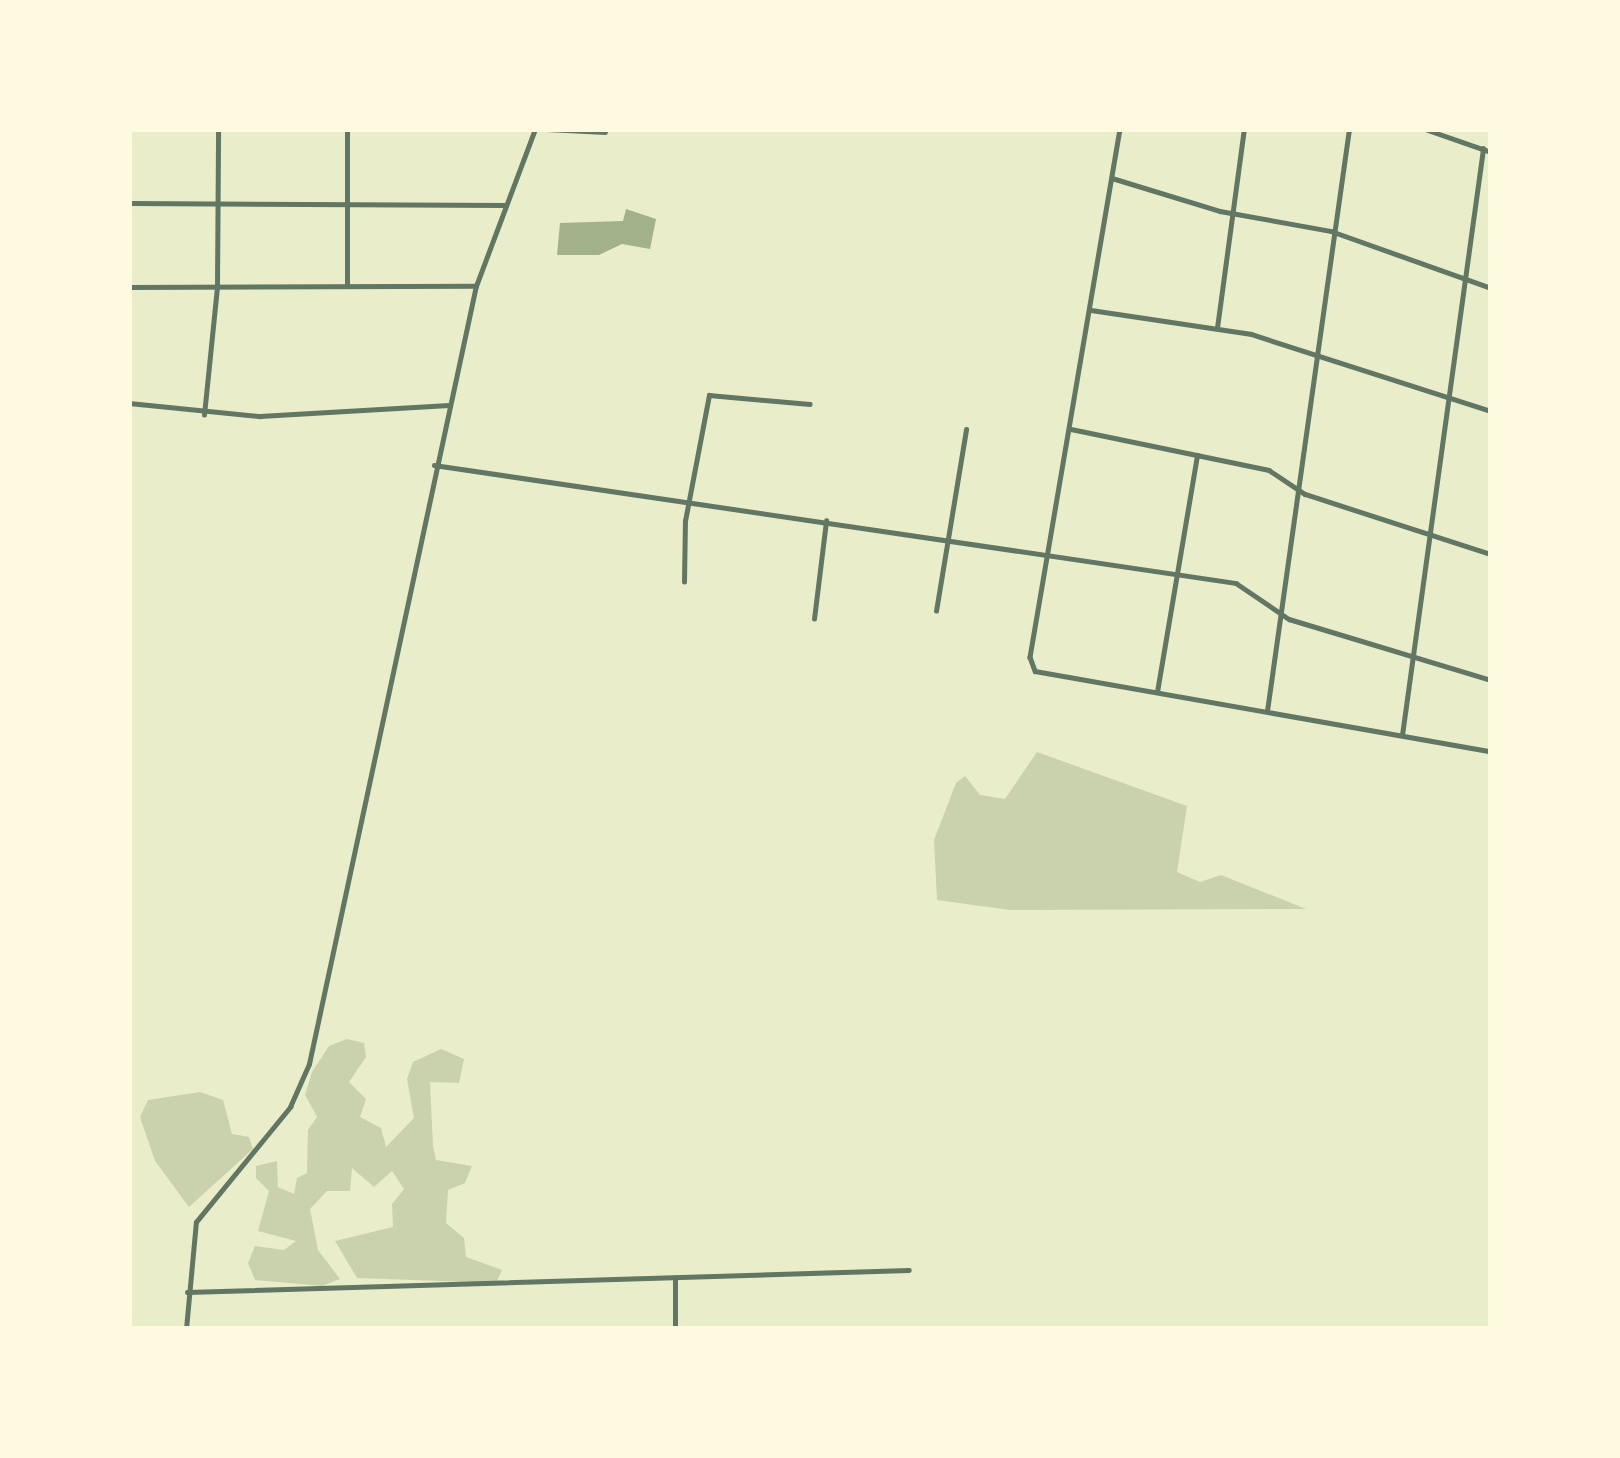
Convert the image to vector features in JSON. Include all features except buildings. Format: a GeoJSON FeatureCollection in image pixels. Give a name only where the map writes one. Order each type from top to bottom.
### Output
{"type":"FeatureCollection","features":[{"type":"Feature","properties":{"kind":"street"},"geometry":{"type":"LineString","coordinates":[[204,415],[217,286],[218,129]]}},
{"type":"Feature","properties":{"kind":"street"},"geometry":{"type":"LineString","coordinates":[[346,286],[347,129]]}},
{"type":"Feature","properties":{"kind":"street"},"geometry":{"type":"LineString","coordinates":[[186,1329],[196,1222],[290,1107],[309,1064],[476,286],[535,129]]}},
{"type":"Feature","properties":{"kind":"street"},"geometry":{"type":"LineString","coordinates":[[546,129],[605,132]]}},
{"type":"Feature","properties":{"kind":"street"},"geometry":{"type":"LineString","coordinates":[[1120,129],[1030,657],[1035,671],[1491,751]]}},
{"type":"Feature","properties":{"kind":"street"},"geometry":{"type":"LineString","coordinates":[[1217,328],[1244,129]]}},
{"type":"Feature","properties":{"kind":"street"},"geometry":{"type":"LineString","coordinates":[[1267,711],[1349,129]]}},
{"type":"Feature","properties":{"kind":"street"},"geometry":{"type":"LineString","coordinates":[[1402,735],[1487,150],[1425,129]]}},
{"type":"Feature","properties":{"kind":"street"},"geometry":{"type":"LineString","coordinates":[[1112,178],[1231,214],[1331,231],[1491,288]]}},
{"type":"Feature","properties":{"kind":"street"},"geometry":{"type":"LineString","coordinates":[[129,203],[505,205]]}},
{"type":"Feature","properties":{"kind":"street"},"geometry":{"type":"LineString","coordinates":[[129,287],[476,286]]}},
{"type":"Feature","properties":{"kind":"street"},"geometry":{"type":"LineString","coordinates":[[1091,310],[1217,328],[1491,411]]}},
{"type":"Feature","properties":{"kind":"street"},"geometry":{"type":"LineString","coordinates":[[684,582],[688,502],[709,395],[810,404]]}},
{"type":"Feature","properties":{"kind":"street"},"geometry":{"type":"LineString","coordinates":[[129,404],[204,415],[449,405]]}},
{"type":"Feature","properties":{"kind":"street"},"geometry":{"type":"LineString","coordinates":[[936,611],[966,429]]}},
{"type":"Feature","properties":{"kind":"street"},"geometry":{"type":"LineString","coordinates":[[1071,429],[1269,470],[1298,489],[1491,554]]}},
{"type":"Feature","properties":{"kind":"street"},"geometry":{"type":"LineString","coordinates":[[1157,692],[1197,454]]}},
{"type":"Feature","properties":{"kind":"street"},"geometry":{"type":"LineString","coordinates":[[434,465],[947,537],[1248,587],[1279,614],[1491,680]]}},
{"type":"Feature","properties":{"kind":"street"},"geometry":{"type":"LineString","coordinates":[[814,619],[826,521]]}},
{"type":"Feature","properties":{"kind":"street"},"geometry":{"type":"LineString","coordinates":[[187,1292],[909,1270]]}},
{"type":"Feature","properties":{"kind":"street"},"geometry":{"type":"LineString","coordinates":[[675,1278],[675,1329]]}},
{"type":"Feature","properties":{"kind":"shaded area"},"geometry":{"type":"Polygon","coordinates":[[[626,209],[656,219],[650,249],[622,244],[599,255],[557,255],[560,223],[623,221],[626,209]]]}},
{"type":"Feature","properties":{"kind":"shaded area"},"geometry":{"type":"Polygon","coordinates":[[[1037,752],[1187,806],[1177,872],[1200,882],[1221,875],[1306,909],[1010,910],[937,900],[934,840],[956,783],[965,776],[980,795],[1005,799],[1037,752]]]}},
{"type":"Feature","properties":{"kind":"shaded area"},"geometry":{"type":"Polygon","coordinates":[[[347,1039],[364,1043],[366,1057],[349,1082],[366,1099],[360,1117],[381,1128],[386,1147],[414,1118],[407,1079],[413,1062],[441,1049],[464,1059],[459,1083],[430,1082],[433,1146],[436,1160],[472,1166],[465,1183],[448,1190],[446,1223],[464,1238],[466,1257],[502,1270],[496,1283],[357,1278],[335,1241],[393,1227],[392,1204],[404,1189],[392,1171],[374,1187],[352,1168],[350,1191],[327,1191],[310,1209],[318,1250],[340,1279],[322,1286],[255,1280],[248,1263],[255,1246],[284,1250],[296,1241],[258,1231],[269,1191],[256,1178],[256,1166],[277,1161],[278,1187],[294,1194],[297,1178],[307,1173],[308,1130],[317,1117],[305,1095],[312,1072],[329,1046],[347,1039]]]}},
{"type":"Feature","properties":{"kind":"shaded area"},"geometry":{"type":"Polygon","coordinates":[[[200,1092],[223,1100],[232,1134],[249,1137],[253,1149],[189,1207],[155,1161],[140,1117],[148,1100],[200,1092]]]}}]}
